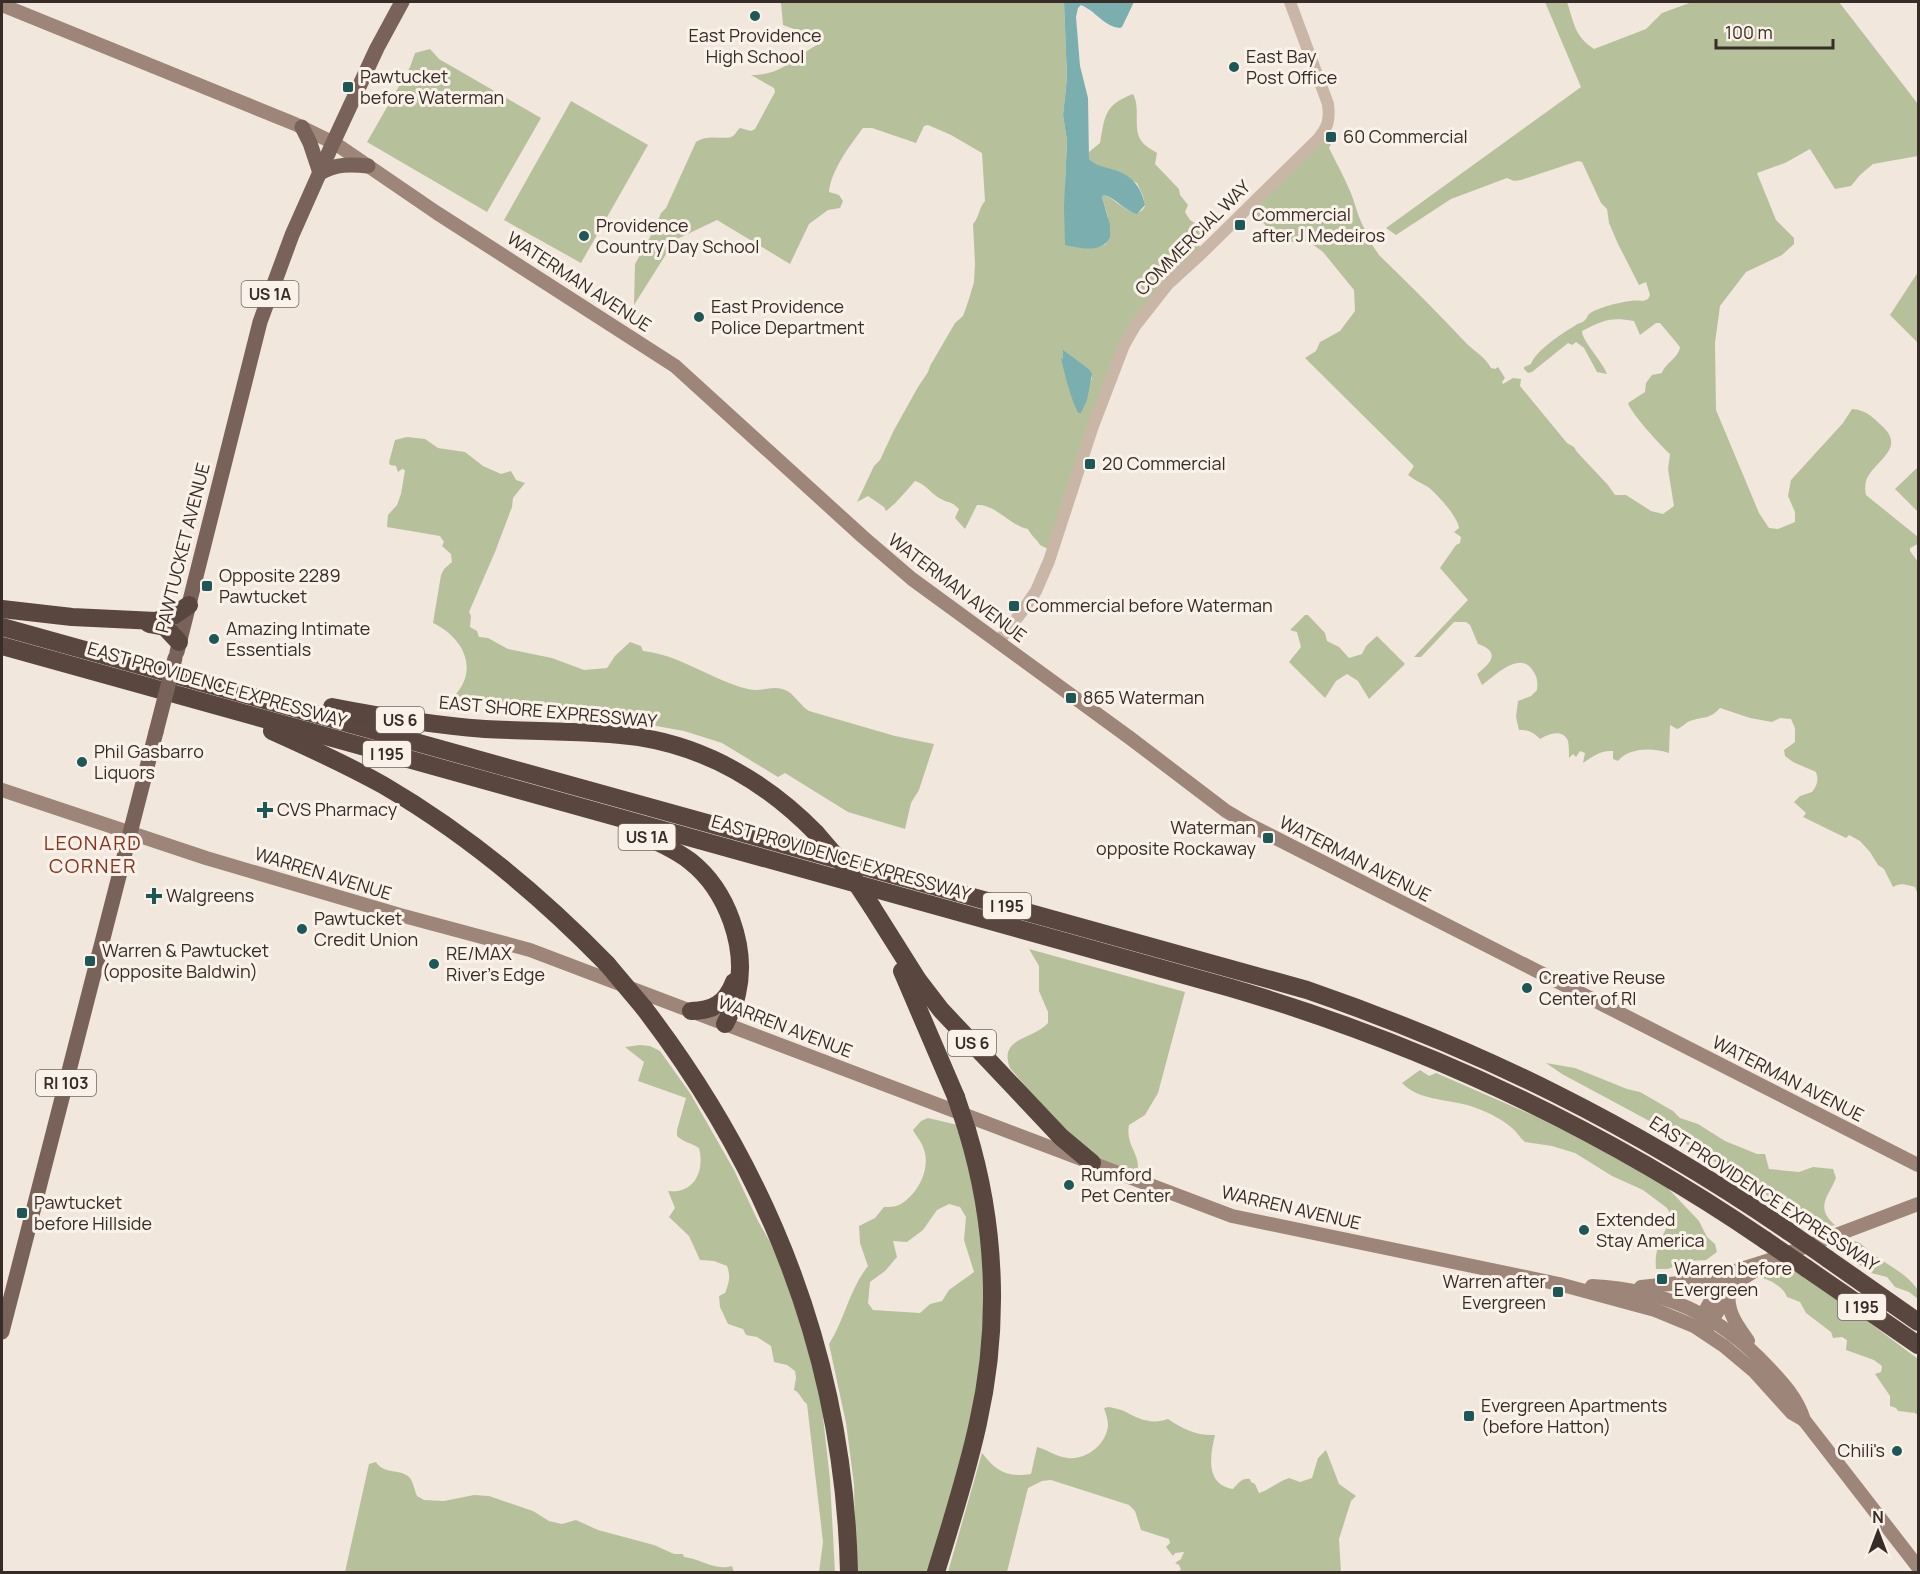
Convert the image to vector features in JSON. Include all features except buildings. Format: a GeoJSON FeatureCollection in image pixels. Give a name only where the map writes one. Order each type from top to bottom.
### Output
{"type":"FeatureCollection","features":[{"type":"Feature","properties":{"kind":"highway"},"geometry":{"type":"LineString","coordinates":[[2,609],[123,620],[165,619],[189,605]]}},
{"type":"Feature","properties":{"kind":"highway"},"geometry":{"type":"LineString","coordinates":[[123,620],[165,627],[177,650]]}},
{"type":"Feature","properties":{"kind":"highway","name":"EAST PROVIDENCE EXPRESSWAY"},"geometry":{"type":"LineString","coordinates":[[2,627],[1238,970],[1335,1000],[1449,1043],[1572,1101],[1673,1157],[1788,1231],[1918,1322]]}},
{"type":"Feature","properties":{"kind":"highway","name":"EAST PROVIDENCE EXPRESSWAY"},"geometry":{"type":"LineString","coordinates":[[2,647],[1231,988],[1361,1030],[1462,1071],[1565,1120],[1666,1176],[1765,1240],[1918,1346]]}},
{"type":"Feature","properties":{"kind":"highway","name":"EAST SHORE EXPRESSWAY"},"geometry":{"type":"LineString","coordinates":[[186,678],[400,720],[486,729],[624,735],[666,743],[701,754],[746,777],[777,798],[816,833],[847,869],[872,907],[897,959],[956,1097],[980,1181],[988,1228],[992,1282],[991,1339],[978,1423],[936,1572]]}},
{"type":"Feature","properties":{"kind":"highway"},"geometry":{"type":"LineString","coordinates":[[207,704],[335,760],[428,813],[510,872],[553,910],[607,964],[645,1008],[700,1085],[729,1134],[766,1207],[798,1287],[821,1362],[836,1432],[844,1495],[849,1572]]}},
{"type":"Feature","properties":{"kind":"highway","name":"US 1A"},"geometry":{"type":"LineString","coordinates":[[567,804],[664,845],[689,860],[705,875],[723,903],[734,928],[739,969],[730,992],[722,1002],[707,1010],[691,1011]]}},
{"type":"Feature","properties":{"kind":"highway","name":"US 6"},"geometry":{"type":"LineString","coordinates":[[872,907],[918,980],[941,1010],[1061,1137],[1092,1163]]}},
{"type":"Feature","properties":{"kind":"highway"},"geometry":{"type":"LineString","coordinates":[[725,1024],[737,994],[739,969]]}},
{"type":"Feature","properties":{"kind":"main road","name":"PAWTUCKET AVENUE"},"geometry":{"type":"LineString","coordinates":[[2,1332],[260,322],[292,235],[377,48],[402,2]]}},
{"type":"Feature","properties":{"kind":"main road","name":"WATERMAN AVENUE"},"geometry":{"type":"LineString","coordinates":[[2,5],[302,127],[334,143],[437,213],[675,366],[912,579],[1131,738],[1226,811],[1918,1166]]}},
{"type":"Feature","properties":{"kind":"main road"},"geometry":{"type":"LineString","coordinates":[[302,127],[320,173],[330,167],[346,164],[368,166]]}},
{"type":"Feature","properties":{"kind":"main road","name":"WARREN AVENUE"},"geometry":{"type":"LineString","coordinates":[[2,790],[129,834],[391,913],[518,946],[1245,1219],[1559,1284],[1655,1310],[1702,1331]]}},
{"type":"Feature","properties":{"kind":"main road"},"geometry":{"type":"LineString","coordinates":[[1598,1286],[1639,1287],[1676,1284],[1739,1269],[1773,1259],[1918,1204]]}},
{"type":"Feature","properties":{"kind":"main road"},"geometry":{"type":"LineString","coordinates":[[1708,1318],[1743,1278],[1773,1259]]}},
{"type":"Feature","properties":{"kind":"main road"},"geometry":{"type":"LineString","coordinates":[[1702,1331],[1722,1282],[1739,1269]]}},
{"type":"Feature","properties":{"kind":"main road","name":"WARREN AVENUE"},"geometry":{"type":"LineString","coordinates":[[1559,1284],[1598,1286],[1657,1295],[1684,1305],[1708,1318]]}},
{"type":"Feature","properties":{"kind":"main road"},"geometry":{"type":"LineString","coordinates":[[1729,1292],[1728,1303],[1733,1317],[1763,1362]]}},
{"type":"Feature","properties":{"kind":"main road","name":"US 6"},"geometry":{"type":"LineString","coordinates":[[1708,1318],[1742,1341],[1794,1397],[1804,1420],[1918,1567]]}},
{"type":"Feature","properties":{"kind":"main road","name":"US 6"},"geometry":{"type":"LineString","coordinates":[[1702,1331],[1745,1363],[1789,1409],[1804,1420]]}},
{"type":"Feature","properties":{"kind":"street","name":"COMMERCIAL WAY"},"geometry":{"type":"LineString","coordinates":[[998,642],[1036,591],[1124,345],[1135,326],[1168,284],[1325,131],[1330,119],[1328,104],[1290,2]]}},
{"type":"Feature","properties":{"kind":"green space"},"geometry":{"type":"Polygon","coordinates":[[[1064,2],[1067,78],[1063,115],[1067,141],[1065,185],[1099,247],[1106,244],[1108,217],[1102,197],[1104,195],[1132,212],[1137,213],[1145,206],[1137,183],[1094,164],[1089,159],[1089,152],[1100,143],[1105,119],[1111,107],[1133,94],[1137,107],[1138,134],[1141,140],[1157,153],[1155,164],[1179,189],[1180,195],[1188,205],[1185,212],[1190,220],[1206,230],[1203,239],[1197,243],[1204,252],[1136,323],[1050,550],[1040,545],[1028,529],[984,506],[977,505],[965,529],[955,518],[959,509],[915,481],[886,511],[868,496],[857,502],[874,466],[880,460],[918,387],[955,323],[963,316],[974,282],[973,224],[985,201],[982,153],[928,125],[924,126],[916,143],[872,128],[863,128],[833,175],[829,192],[839,195],[843,201],[840,208],[828,210],[809,224],[790,264],[717,220],[675,240],[634,305],[635,264],[661,213],[666,208],[696,142],[706,138],[730,137],[740,128],[751,131],[755,129],[775,92],[774,88],[751,75],[779,69],[817,45],[816,37],[783,25],[781,3],[1064,2]],[[1063,351],[1063,360],[1078,413],[1092,378],[1089,369],[1063,351]]]}},
{"type":"Feature","properties":{"kind":"green space"},"geometry":{"type":"Polygon","coordinates":[[[1545,2],[1567,2],[1579,34],[1594,49],[1646,29],[1662,13],[1692,2],[1839,2],[1918,104],[1918,156],[1873,164],[1851,186],[1835,189],[1810,149],[1785,163],[1757,173],[1776,220],[1794,238],[1794,244],[1782,255],[1746,272],[1720,306],[1715,343],[1716,410],[1759,513],[1769,528],[1778,529],[1795,522],[1795,512],[1788,496],[1791,480],[1843,423],[1852,409],[1868,414],[1888,433],[1891,441],[1887,454],[1866,481],[1865,490],[1866,495],[1918,537],[1918,544],[1910,548],[1910,551],[1918,562],[1918,895],[1915,887],[1902,884],[1893,887],[1884,869],[1878,865],[1860,841],[1849,835],[1846,838],[1803,817],[1806,813],[1794,802],[1800,796],[1812,792],[1817,778],[1816,772],[1785,756],[1784,750],[1795,742],[1795,728],[1791,719],[1780,718],[1772,722],[1750,718],[1720,708],[1709,716],[1690,721],[1677,729],[1670,725],[1669,753],[1656,750],[1635,751],[1618,761],[1613,759],[1613,751],[1605,751],[1583,763],[1585,753],[1580,751],[1576,757],[1573,754],[1569,758],[1568,741],[1563,734],[1551,734],[1540,739],[1531,732],[1519,730],[1516,717],[1518,701],[1531,696],[1537,690],[1535,673],[1526,664],[1513,664],[1499,671],[1482,685],[1477,674],[1490,662],[1491,654],[1485,647],[1478,644],[1470,625],[1466,622],[1454,622],[1421,657],[1414,657],[1468,600],[1440,568],[1456,545],[1460,543],[1461,537],[1454,532],[1459,528],[1458,523],[1428,487],[1408,475],[1414,466],[1305,358],[1316,351],[1320,342],[1340,331],[1355,311],[1354,290],[1323,252],[1308,241],[1292,242],[1274,236],[1249,205],[1329,126],[1330,135],[1334,138],[1329,148],[1350,191],[1361,222],[1372,238],[1371,243],[1379,255],[1468,345],[1484,358],[1491,368],[1498,367],[1505,378],[1503,384],[1513,378],[1521,379],[1520,386],[1567,443],[1574,447],[1615,495],[1626,495],[1651,511],[1663,514],[1674,506],[1668,469],[1670,454],[1653,437],[1628,403],[1645,392],[1646,383],[1652,375],[1662,373],[1679,351],[1680,347],[1660,323],[1656,323],[1640,335],[1634,321],[1619,319],[1602,322],[1582,331],[1585,340],[1607,374],[1597,372],[1584,348],[1576,342],[1572,345],[1568,343],[1532,372],[1528,373],[1524,369],[1531,364],[1538,353],[1564,332],[1583,322],[1593,311],[1624,302],[1643,301],[1650,295],[1646,282],[1639,285],[1618,244],[1609,223],[1607,209],[1601,203],[1582,162],[1578,161],[1521,180],[1514,181],[1507,178],[1451,199],[1396,235],[1386,228],[1581,87],[1545,2]]]}},
{"type":"Feature","properties":{"kind":"green space"},"geometry":{"type":"Polygon","coordinates":[[[430,49],[439,59],[541,118],[487,212],[367,142],[410,67],[415,53],[430,49]]]}},
{"type":"Feature","properties":{"kind":"green space"},"geometry":{"type":"Polygon","coordinates":[[[571,101],[648,145],[581,263],[504,220],[571,101]]]}},
{"type":"Feature","properties":{"kind":"green space"},"geometry":{"type":"Polygon","coordinates":[[[1918,272],[1918,343],[1890,315],[1918,272]]]}},
{"type":"Feature","properties":{"kind":"green space"},"geometry":{"type":"Polygon","coordinates":[[[407,437],[425,439],[438,448],[465,452],[483,466],[501,474],[511,471],[516,480],[525,483],[513,498],[512,507],[495,552],[469,612],[470,627],[477,631],[479,637],[488,638],[508,649],[552,658],[584,670],[607,668],[615,656],[630,642],[641,646],[643,651],[670,657],[734,685],[754,690],[783,689],[792,694],[809,711],[895,736],[934,744],[919,790],[911,803],[905,829],[848,812],[785,773],[778,777],[722,743],[684,731],[596,715],[508,704],[492,699],[473,701],[457,696],[466,673],[464,654],[452,636],[433,623],[441,575],[452,562],[451,554],[442,546],[444,542],[440,536],[387,527],[388,515],[397,505],[401,494],[405,470],[398,472],[396,466],[390,465],[389,462],[395,440],[407,437]]]}},
{"type":"Feature","properties":{"kind":"green space"},"geometry":{"type":"Polygon","coordinates":[[[1918,467],[1918,512],[1895,489],[1918,467]]]}},
{"type":"Feature","properties":{"kind":"green space"},"geometry":{"type":"Polygon","coordinates":[[[1305,615],[1308,615],[1325,633],[1327,641],[1339,647],[1349,658],[1362,654],[1366,646],[1377,636],[1405,664],[1369,699],[1358,681],[1347,674],[1336,681],[1325,698],[1289,662],[1301,647],[1297,632],[1290,630],[1305,615]]]}},
{"type":"Feature","properties":{"kind":"green space"},"geometry":{"type":"Polygon","coordinates":[[[1029,949],[1185,992],[1158,1093],[1145,1115],[1129,1125],[1129,1139],[1137,1161],[1137,1173],[1092,1165],[1010,1068],[1009,1050],[1013,1045],[1042,1029],[1048,1023],[1048,1012],[1039,991],[1039,966],[1029,949]]]}},
{"type":"Feature","properties":{"kind":"green space"},"geometry":{"type":"Polygon","coordinates":[[[650,1046],[660,1051],[690,1093],[734,1170],[758,1221],[777,1254],[803,1327],[821,1399],[830,1480],[835,1572],[819,1572],[823,1542],[807,1404],[794,1390],[795,1371],[787,1365],[774,1362],[771,1346],[757,1337],[746,1335],[743,1329],[728,1324],[720,1307],[719,1296],[725,1293],[728,1283],[727,1266],[714,1261],[700,1260],[689,1236],[669,1217],[675,1208],[668,1191],[685,1189],[696,1179],[700,1165],[699,1148],[677,1136],[686,1098],[638,1081],[644,1062],[625,1047],[650,1046]]]}},
{"type":"Feature","properties":{"kind":"green space"},"geometry":{"type":"Polygon","coordinates":[[[1546,1063],[1575,1068],[1640,1092],[1673,1111],[1680,1118],[1698,1124],[1725,1141],[1757,1154],[1765,1154],[1769,1169],[1799,1172],[1813,1167],[1833,1169],[1836,1178],[1824,1207],[1825,1213],[1835,1225],[1820,1229],[1655,1124],[1546,1063]]]}},
{"type":"Feature","properties":{"kind":"green space"},"geometry":{"type":"Polygon","coordinates":[[[1420,1070],[1429,1076],[1436,1073],[1537,1117],[1637,1167],[1663,1183],[1699,1221],[1707,1237],[1715,1244],[1717,1252],[1706,1260],[1688,1261],[1668,1269],[1656,1269],[1658,1246],[1671,1215],[1667,1208],[1643,1190],[1612,1176],[1575,1153],[1552,1146],[1525,1142],[1508,1124],[1491,1114],[1467,1105],[1424,1096],[1408,1089],[1402,1083],[1420,1070]]]}},
{"type":"Feature","properties":{"kind":"green space"},"geometry":{"type":"Polygon","coordinates":[[[928,1118],[958,1125],[964,1141],[988,1269],[982,1375],[955,1483],[929,1572],[856,1572],[854,1484],[846,1423],[829,1344],[856,1285],[868,1266],[860,1243],[859,1226],[875,1218],[884,1207],[897,1206],[906,1200],[922,1180],[926,1163],[925,1155],[913,1130],[921,1121],[928,1118]],[[949,1204],[937,1210],[923,1230],[907,1242],[893,1241],[897,1257],[885,1271],[870,1282],[868,1303],[873,1310],[920,1313],[930,1304],[942,1301],[949,1290],[974,1272],[964,1240],[966,1217],[960,1207],[949,1204]]]}},
{"type":"Feature","properties":{"kind":"green space"},"geometry":{"type":"Polygon","coordinates":[[[1850,1240],[1860,1243],[1908,1279],[1918,1290],[1918,1299],[1909,1292],[1895,1287],[1887,1277],[1871,1273],[1854,1261],[1847,1250],[1846,1243],[1850,1240]]]}},
{"type":"Feature","properties":{"kind":"green space"},"geometry":{"type":"Polygon","coordinates":[[[1784,1265],[1820,1286],[1918,1359],[1918,1415],[1898,1411],[1890,1406],[1890,1396],[1875,1374],[1881,1372],[1882,1366],[1874,1360],[1846,1350],[1847,1340],[1842,1337],[1833,1338],[1831,1332],[1806,1313],[1800,1302],[1787,1297],[1776,1284],[1759,1277],[1784,1265]]]}},
{"type":"Feature","properties":{"kind":"green space"},"geometry":{"type":"Polygon","coordinates":[[[1109,1407],[1145,1420],[1168,1419],[1190,1431],[1215,1435],[1211,1460],[1214,1475],[1224,1486],[1233,1489],[1244,1479],[1250,1479],[1259,1493],[1289,1478],[1300,1482],[1312,1478],[1318,1458],[1326,1450],[1339,1484],[1356,1496],[1351,1501],[1339,1539],[1341,1572],[1176,1572],[1181,1570],[1175,1563],[1181,1559],[1184,1552],[1175,1553],[1173,1556],[1166,1547],[1170,1543],[1169,1539],[1141,1530],[1135,1511],[1129,1505],[1051,1480],[1042,1481],[1028,1488],[1007,1572],[948,1572],[982,1453],[997,1469],[1015,1475],[1031,1474],[1037,1447],[1064,1457],[1082,1457],[1094,1450],[1103,1439],[1108,1426],[1104,1408],[1109,1407]]]}},
{"type":"Feature","properties":{"kind":"green space"},"geometry":{"type":"Polygon","coordinates":[[[376,1462],[383,1469],[402,1473],[410,1478],[417,1496],[424,1500],[444,1501],[474,1495],[489,1496],[533,1511],[549,1521],[562,1524],[576,1520],[598,1530],[654,1545],[674,1554],[683,1554],[684,1557],[714,1566],[732,1566],[734,1572],[345,1572],[369,1464],[376,1462]]]}},
{"type":"Feature","properties":{"kind":"water"},"geometry":{"type":"Polygon","coordinates":[[[1064,2],[1134,2],[1120,28],[1114,27],[1081,5],[1076,17],[1080,66],[1088,98],[1089,159],[1124,174],[1134,182],[1141,192],[1145,205],[1137,214],[1104,195],[1102,197],[1110,225],[1110,237],[1102,246],[1096,248],[1065,245],[1067,141],[1063,115],[1067,78],[1064,2]]]}},
{"type":"Feature","properties":{"kind":"water"},"geometry":{"type":"Polygon","coordinates":[[[1063,350],[1089,369],[1092,374],[1087,400],[1081,413],[1078,413],[1068,386],[1061,358],[1063,359],[1063,350]]]}},
{"type":"Feature","properties":{"kind":"place","name":"East Providence High School"},"geometry":{"type":"Point","coordinates":[755,16]}},
{"type":"Feature","properties":{"kind":"place","name":"East Bay Post Office"},"geometry":{"type":"Point","coordinates":[1234,67]}},
{"type":"Feature","properties":{"kind":"place","name":"Pawtucket before Waterman"},"geometry":{"type":"Point","coordinates":[348,87]}},
{"type":"Feature","properties":{"kind":"place","name":"60 Commercial"},"geometry":{"type":"Point","coordinates":[1331,137]}},
{"type":"Feature","properties":{"kind":"place","name":"Commercial after J Medeiros"},"geometry":{"type":"Point","coordinates":[1240,225]}},
{"type":"Feature","properties":{"kind":"place","name":"Providence Country Day School"},"geometry":{"type":"Point","coordinates":[584,236]}},
{"type":"Feature","properties":{"kind":"place","name":"East Providence Police Department"},"geometry":{"type":"Point","coordinates":[699,317]}},
{"type":"Feature","properties":{"kind":"place","name":"20 Commercial"},"geometry":{"type":"Point","coordinates":[1090,464]}},
{"type":"Feature","properties":{"kind":"place","name":"Opposite 2289 Pawtucket"},"geometry":{"type":"Point","coordinates":[207,586]}},
{"type":"Feature","properties":{"kind":"place","name":"Commercial before Waterman"},"geometry":{"type":"Point","coordinates":[1014,606]}},
{"type":"Feature","properties":{"kind":"place","name":"Amazing Intimate Essentials"},"geometry":{"type":"Point","coordinates":[214,639]}},
{"type":"Feature","properties":{"kind":"place","name":"865 Waterman"},"geometry":{"type":"Point","coordinates":[1071,698]}},
{"type":"Feature","properties":{"kind":"place","name":"Phil Gasbarro Liquors"},"geometry":{"type":"Point","coordinates":[82,762]}},
{"type":"Feature","properties":{"kind":"place","name":"CVS Pharmacy"},"geometry":{"type":"Point","coordinates":[265,810]}},
{"type":"Feature","properties":{"kind":"place","name":"Waterman opposite Rockaway"},"geometry":{"type":"Point","coordinates":[1268,838]}},
{"type":"Feature","properties":{"kind":"place","name":"Walgreens"},"geometry":{"type":"Point","coordinates":[154,896]}},
{"type":"Feature","properties":{"kind":"place","name":"Pawtucket Credit Union"},"geometry":{"type":"Point","coordinates":[302,929]}},
{"type":"Feature","properties":{"kind":"place","name":"Warren & Pawtucket (opposite Baldwin)"},"geometry":{"type":"Point","coordinates":[90,961]}},
{"type":"Feature","properties":{"kind":"place","name":"RE/MAX River's Edge"},"geometry":{"type":"Point","coordinates":[434,964]}},
{"type":"Feature","properties":{"kind":"place","name":"Creative Reuse Center of RI"},"geometry":{"type":"Point","coordinates":[1527,988]}},
{"type":"Feature","properties":{"kind":"place","name":"Rumford Pet Center"},"geometry":{"type":"Point","coordinates":[1069,1185]}},
{"type":"Feature","properties":{"kind":"place","name":"Pawtucket before Hillside"},"geometry":{"type":"Point","coordinates":[22,1213]}},
{"type":"Feature","properties":{"kind":"place","name":"Extended Stay America"},"geometry":{"type":"Point","coordinates":[1584,1230]}},
{"type":"Feature","properties":{"kind":"place","name":"Warren before Evergreen"},"geometry":{"type":"Point","coordinates":[1662,1279]}},
{"type":"Feature","properties":{"kind":"place","name":"Warren after Evergreen"},"geometry":{"type":"Point","coordinates":[1558,1292]}},
{"type":"Feature","properties":{"kind":"place","name":"Evergreen Apartments (before Hatton)"},"geometry":{"type":"Point","coordinates":[1469,1416]}},
{"type":"Feature","properties":{"kind":"place","name":"Chili's"},"geometry":{"type":"Point","coordinates":[1897,1451]}},
{"type":"Feature","properties":{"kind":"district","name":"LEONARD CORNER"},"geometry":{"type":"Point","coordinates":[93,854]}}]}
